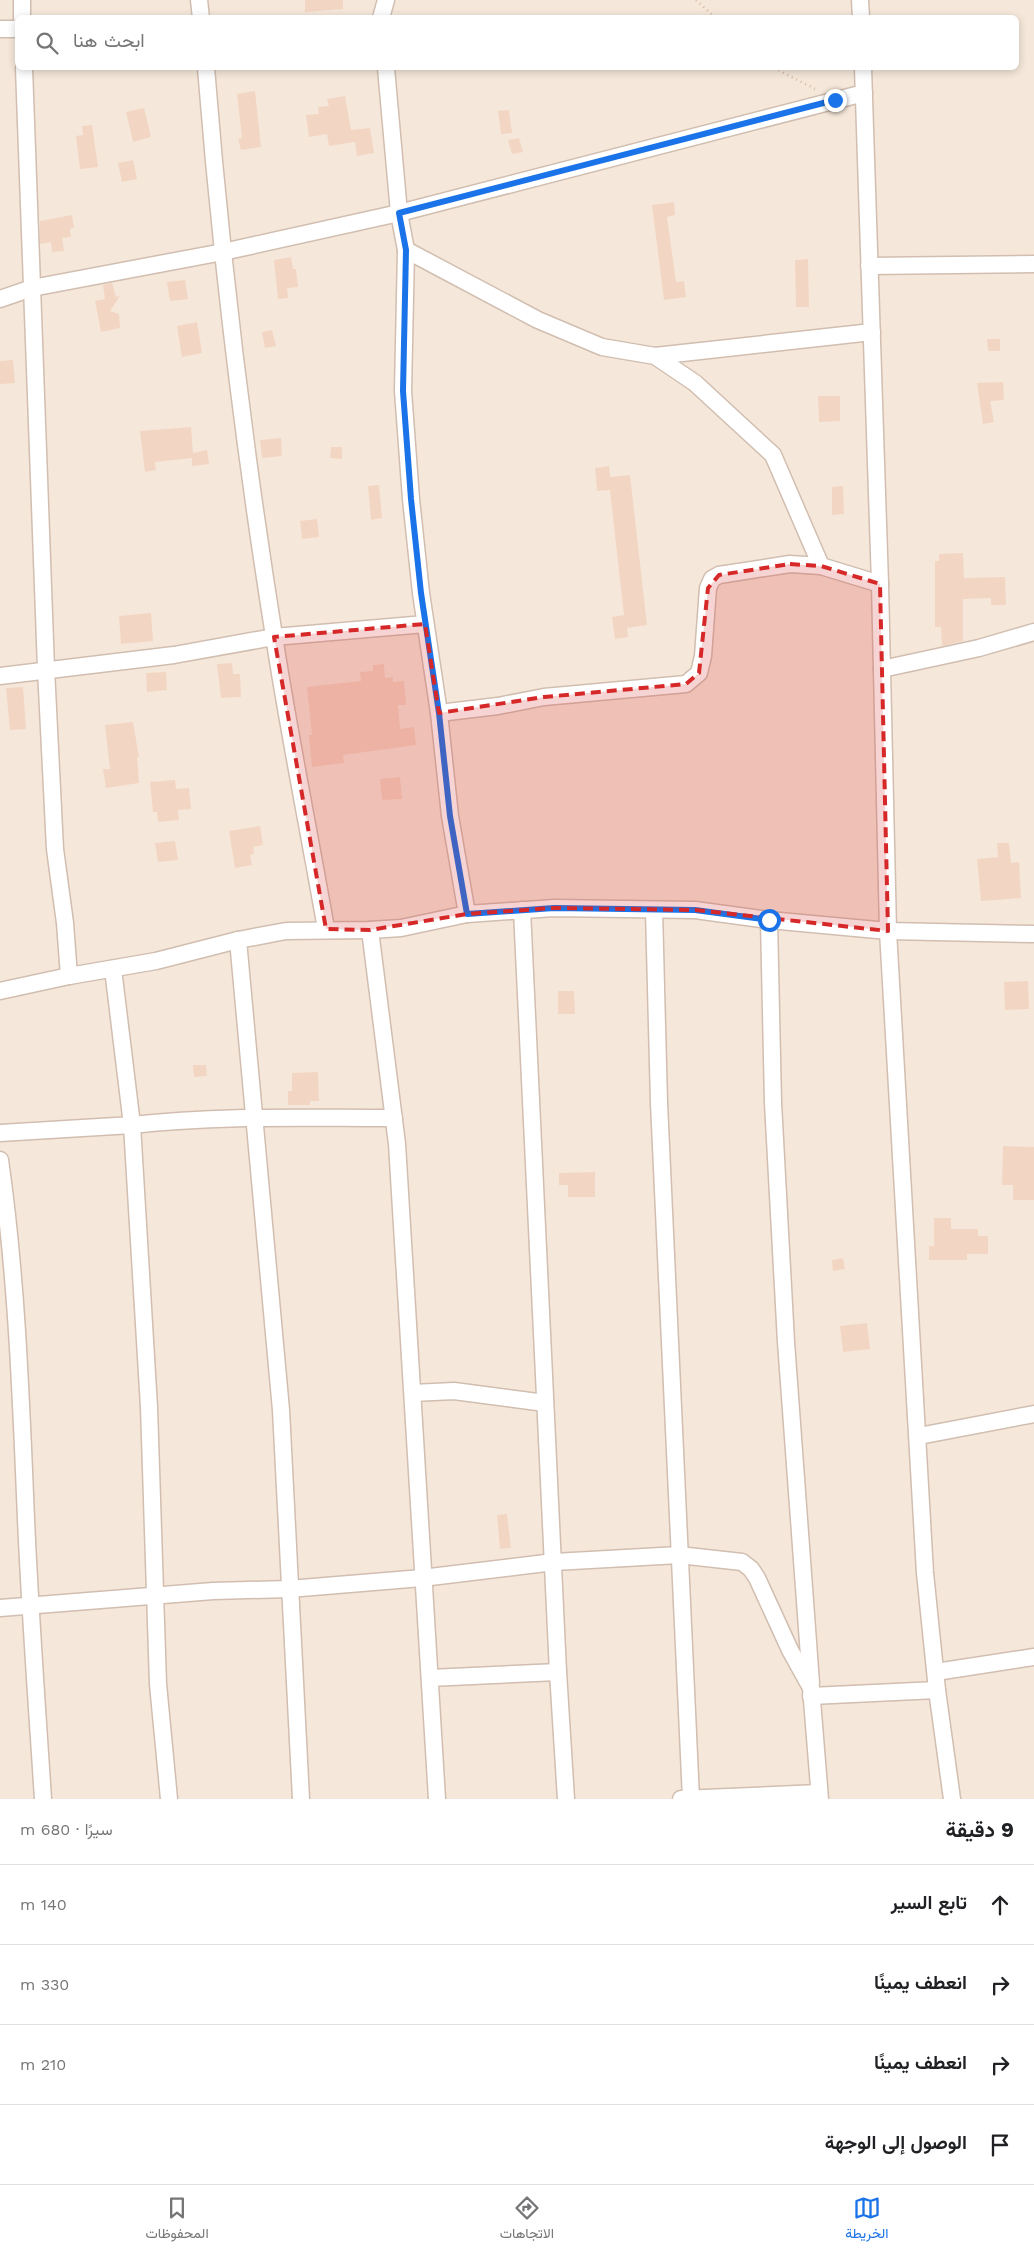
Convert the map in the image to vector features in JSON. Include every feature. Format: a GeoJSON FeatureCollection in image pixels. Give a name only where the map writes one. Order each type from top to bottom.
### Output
{"type":"FeatureCollection","features":[{"type":"Feature","properties":{"kind":"street"},"geometry":{"type":"LineString","coordinates":[[22,0],[22,15]]}},
{"type":"Feature","properties":{"kind":"street"},"geometry":{"type":"LineString","coordinates":[[199,0],[201,15]]}},
{"type":"Feature","properties":{"kind":"street"},"geometry":{"type":"LineString","coordinates":[[382,15],[386,0]]}},
{"type":"Feature","properties":{"kind":"street"},"geometry":{"type":"LineString","coordinates":[[860,0],[861,15]]}},
{"type":"Feature","properties":{"kind":"street"},"geometry":{"type":"LineString","coordinates":[[0,29],[15,29]]}},
{"type":"Feature","properties":{"kind":"street"},"geometry":{"type":"LineString","coordinates":[[24,70],[46,669],[55,849],[65,923],[69,976]]}},
{"type":"Feature","properties":{"kind":"street"},"geometry":{"type":"LineString","coordinates":[[206,70],[222,252],[274,637],[326,929]]}},
{"type":"Feature","properties":{"kind":"street"},"geometry":{"type":"LineString","coordinates":[[386,70],[399,213],[406,250],[403,391],[411,499],[439,713],[450,816],[467,914]]}},
{"type":"Feature","properties":{"kind":"street"},"geometry":{"type":"LineString","coordinates":[[863,70],[880,584],[888,930],[925,1573],[937,1690],[952,1799]]}},
{"type":"Feature","properties":{"kind":"street"},"geometry":{"type":"LineString","coordinates":[[0,299],[32,288],[222,252],[399,213],[864,93]]}},
{"type":"Feature","properties":{"kind":"street"},"geometry":{"type":"LineString","coordinates":[[406,250],[538,320],[602,346],[655,356],[872,332]]}},
{"type":"Feature","properties":{"kind":"street"},"geometry":{"type":"LineString","coordinates":[[869,266],[1034,264]]}},
{"type":"Feature","properties":{"kind":"street"},"geometry":{"type":"LineString","coordinates":[[655,356],[695,382],[773,455],[821,566]]}},
{"type":"Feature","properties":{"kind":"street"},"geometry":{"type":"LineString","coordinates":[[439,713],[498,706],[544,697],[686,684],[698,673],[703,656],[708,588],[712,579],[719,575],[790,564],[821,566],[880,584]]}},
{"type":"Feature","properties":{"kind":"street"},"geometry":{"type":"LineString","coordinates":[[0,676],[174,655],[274,637],[426,624]]}},
{"type":"Feature","properties":{"kind":"street"},"geometry":{"type":"LineString","coordinates":[[882,669],[1034,637]]}},
{"type":"Feature","properties":{"kind":"street"},"geometry":{"type":"LineString","coordinates":[[0,991],[69,976],[165,959],[238,940],[286,931],[401,928],[467,914],[554,908],[695,910],[769,920],[888,930],[1034,934]]}},
{"type":"Feature","properties":{"kind":"street"},"geometry":{"type":"LineString","coordinates":[[522,910],[558,1672],[566,1799]]}},
{"type":"Feature","properties":{"kind":"street"},"geometry":{"type":"LineString","coordinates":[[654,910],[660,1113],[688,1799],[819,1796],[785,1333],[773,1102],[769,920]]}},
{"type":"Feature","properties":{"kind":"street"},"geometry":{"type":"LineString","coordinates":[[370,930],[394,1118],[413,1393],[422,1578],[437,1799]]}},
{"type":"Feature","properties":{"kind":"street"},"geometry":{"type":"LineString","coordinates":[[238,940],[280,1410],[301,1799]]}},
{"type":"Feature","properties":{"kind":"street"},"geometry":{"type":"LineString","coordinates":[[113,969],[132,1125],[148,1407],[153,1596],[158,1684],[169,1799]]}},
{"type":"Feature","properties":{"kind":"street"},"geometry":{"type":"LineString","coordinates":[[0,1132],[132,1125],[176,1120],[255,1117],[394,1118]]}},
{"type":"Feature","properties":{"kind":"street"},"geometry":{"type":"LineString","coordinates":[[0,1160],[9,1220],[30,1605],[43,1799]]}},
{"type":"Feature","properties":{"kind":"street"},"geometry":{"type":"LineString","coordinates":[[413,1393],[454,1391],[546,1403]]}},
{"type":"Feature","properties":{"kind":"street"},"geometry":{"type":"LineString","coordinates":[[918,1436],[1034,1414]]}},
{"type":"Feature","properties":{"kind":"street"},"geometry":{"type":"LineString","coordinates":[[0,1608],[213,1591],[289,1589],[422,1578],[554,1562],[679,1555],[742,1562],[751,1569],[811,1692]]}},
{"type":"Feature","properties":{"kind":"street"},"geometry":{"type":"LineString","coordinates":[[936,1672],[1034,1657]]}},
{"type":"Feature","properties":{"kind":"street"},"geometry":{"type":"LineString","coordinates":[[430,1678],[558,1672]]}},
{"type":"Feature","properties":{"kind":"street"},"geometry":{"type":"LineString","coordinates":[[811,1692],[937,1690]]}},
{"type":"Feature","properties":{"kind":"path"},"geometry":{"type":"LineString","coordinates":[[696,0],[713,15]]}},
{"type":"Feature","properties":{"kind":"path"},"geometry":{"type":"LineString","coordinates":[[778,70],[835,100]]}},
{"type":"Feature","properties":{"kind":"highlighted area"},"geometry":{"type":"Polygon","coordinates":[[[790,564],[821,566],[880,584],[888,931],[695,910],[554,908],[467,914],[370,930],[326,929],[274,637],[425,624],[439,713],[544,697],[686,684],[699,673],[708,588],[719,575],[790,564]]]}},
{"type":"Feature","properties":{"kind":"shaded area"},"geometry":{"type":"Polygon","coordinates":[[[0,0],[1034,0],[1034,1799],[0,1799],[0,0]]]}},
{"type":"Feature","properties":{"kind":"building"},"geometry":{"type":"Polygon","coordinates":[[[305,0],[343,0],[343,9],[305,12],[305,0]]]}},
{"type":"Feature","properties":{"kind":"building"},"geometry":{"type":"Polygon","coordinates":[[[255,91],[261,147],[241,150],[238,139],[242,138],[237,94],[255,91]]]}},
{"type":"Feature","properties":{"kind":"building"},"geometry":{"type":"Polygon","coordinates":[[[345,96],[351,130],[370,128],[374,153],[357,156],[355,142],[329,146],[327,134],[309,137],[306,115],[319,114],[318,107],[329,106],[327,99],[345,96]]]}},
{"type":"Feature","properties":{"kind":"building"},"geometry":{"type":"Polygon","coordinates":[[[144,108],[151,137],[133,142],[126,112],[144,108]]]}},
{"type":"Feature","properties":{"kind":"building"},"geometry":{"type":"Polygon","coordinates":[[[509,110],[512,133],[501,134],[498,111],[509,110]]]}},
{"type":"Feature","properties":{"kind":"building"},"geometry":{"type":"Polygon","coordinates":[[[92,125],[98,167],[80,169],[76,136],[83,135],[82,126],[92,125]]]}},
{"type":"Feature","properties":{"kind":"building"},"geometry":{"type":"Polygon","coordinates":[[[519,138],[523,152],[512,154],[508,140],[519,138]]]}},
{"type":"Feature","properties":{"kind":"building"},"geometry":{"type":"Polygon","coordinates":[[[133,160],[137,179],[122,182],[118,163],[133,160]]]}},
{"type":"Feature","properties":{"kind":"building"},"geometry":{"type":"Polygon","coordinates":[[[674,202],[675,215],[667,217],[676,282],[684,281],[686,297],[664,300],[652,205],[674,202]]]}},
{"type":"Feature","properties":{"kind":"building"},"geometry":{"type":"Polygon","coordinates":[[[72,215],[74,228],[70,229],[71,237],[62,238],[64,251],[52,252],[51,242],[40,244],[40,221],[72,215]]]}},
{"type":"Feature","properties":{"kind":"building"},"geometry":{"type":"Polygon","coordinates":[[[291,257],[293,269],[296,269],[298,287],[287,288],[288,298],[278,299],[274,260],[291,257]]]}},
{"type":"Feature","properties":{"kind":"building"},"geometry":{"type":"Polygon","coordinates":[[[808,259],[809,307],[796,307],[795,260],[808,259]]]}},
{"type":"Feature","properties":{"kind":"building"},"geometry":{"type":"Polygon","coordinates":[[[185,280],[188,299],[170,301],[167,282],[185,280]]]}},
{"type":"Feature","properties":{"kind":"building"},"geometry":{"type":"Polygon","coordinates":[[[112,283],[116,297],[120,296],[110,311],[119,314],[120,328],[101,332],[95,301],[105,299],[103,285],[112,283]]]}},
{"type":"Feature","properties":{"kind":"building"},"geometry":{"type":"Polygon","coordinates":[[[197,322],[202,353],[182,357],[177,326],[197,322]]]}},
{"type":"Feature","properties":{"kind":"building"},"geometry":{"type":"Polygon","coordinates":[[[272,330],[276,346],[265,348],[262,332],[272,330]]]}},
{"type":"Feature","properties":{"kind":"building"},"geometry":{"type":"Polygon","coordinates":[[[987,339],[1000,339],[1000,351],[988,351],[987,339]]]}},
{"type":"Feature","properties":{"kind":"building"},"geometry":{"type":"Polygon","coordinates":[[[13,360],[15,383],[0,384],[0,361],[13,360]]]}},
{"type":"Feature","properties":{"kind":"building"},"geometry":{"type":"Polygon","coordinates":[[[1003,382],[1004,400],[990,401],[994,422],[983,424],[977,383],[1003,382]]]}},
{"type":"Feature","properties":{"kind":"building"},"geometry":{"type":"Polygon","coordinates":[[[818,396],[840,396],[840,421],[819,422],[818,396]]]}},
{"type":"Feature","properties":{"kind":"building"},"geometry":{"type":"Polygon","coordinates":[[[191,427],[193,453],[207,450],[209,464],[192,466],[192,458],[155,462],[156,470],[145,472],[140,431],[191,427]]]}},
{"type":"Feature","properties":{"kind":"building"},"geometry":{"type":"Polygon","coordinates":[[[281,438],[282,456],[262,458],[260,440],[281,438]]]}},
{"type":"Feature","properties":{"kind":"building"},"geometry":{"type":"Polygon","coordinates":[[[331,447],[342,447],[342,459],[330,458],[331,447]]]}},
{"type":"Feature","properties":{"kind":"building"},"geometry":{"type":"Polygon","coordinates":[[[609,466],[610,477],[630,475],[647,625],[627,628],[628,637],[615,639],[612,617],[624,615],[610,490],[597,491],[595,468],[609,466]]]}},
{"type":"Feature","properties":{"kind":"building"},"geometry":{"type":"Polygon","coordinates":[[[379,485],[382,518],[371,520],[368,486],[379,485]]]}},
{"type":"Feature","properties":{"kind":"building"},"geometry":{"type":"Polygon","coordinates":[[[843,486],[844,514],[832,515],[832,487],[843,486]]]}},
{"type":"Feature","properties":{"kind":"building"},"geometry":{"type":"Polygon","coordinates":[[[317,519],[319,537],[302,539],[300,521],[317,519]]]}},
{"type":"Feature","properties":{"kind":"building"},"geometry":{"type":"Polygon","coordinates":[[[963,553],[964,578],[1005,577],[1006,605],[991,605],[991,598],[963,599],[963,641],[942,646],[941,627],[935,627],[935,561],[939,561],[939,554],[963,553]]]}},
{"type":"Feature","properties":{"kind":"building"},"geometry":{"type":"Polygon","coordinates":[[[151,613],[153,641],[121,644],[119,616],[151,613]]]}},
{"type":"Feature","properties":{"kind":"building"},"geometry":{"type":"Polygon","coordinates":[[[232,663],[233,674],[240,674],[241,697],[221,698],[217,664],[232,663]]]}},
{"type":"Feature","properties":{"kind":"building"},"geometry":{"type":"Polygon","coordinates":[[[384,664],[385,678],[393,677],[393,682],[404,681],[406,705],[398,705],[400,729],[414,727],[416,745],[343,755],[344,763],[312,767],[309,735],[312,735],[307,687],[361,681],[360,672],[373,671],[373,665],[384,664]]]}},
{"type":"Feature","properties":{"kind":"building"},"geometry":{"type":"Polygon","coordinates":[[[166,672],[167,690],[147,692],[146,673],[166,672]]]}},
{"type":"Feature","properties":{"kind":"building"},"geometry":{"type":"Polygon","coordinates":[[[23,687],[26,729],[10,730],[6,688],[23,687]]]}},
{"type":"Feature","properties":{"kind":"building"},"geometry":{"type":"Polygon","coordinates":[[[133,722],[139,757],[137,757],[139,783],[106,788],[103,769],[110,769],[105,725],[133,722]]]}},
{"type":"Feature","properties":{"kind":"building"},"geometry":{"type":"Polygon","coordinates":[[[400,777],[402,799],[382,800],[380,779],[400,777]]]}},
{"type":"Feature","properties":{"kind":"building"},"geometry":{"type":"Polygon","coordinates":[[[175,780],[176,789],[189,788],[191,809],[178,810],[179,820],[158,822],[157,812],[153,812],[150,782],[175,780]]]}},
{"type":"Feature","properties":{"kind":"building"},"geometry":{"type":"Polygon","coordinates":[[[260,826],[263,845],[253,847],[254,854],[250,855],[252,865],[235,868],[229,831],[260,826]]]}},
{"type":"Feature","properties":{"kind":"building"},"geometry":{"type":"Polygon","coordinates":[[[175,841],[178,860],[158,862],[155,843],[175,841]]]}},
{"type":"Feature","properties":{"kind":"building"},"geometry":{"type":"Polygon","coordinates":[[[997,843],[1009,843],[1011,863],[1019,862],[1021,898],[981,901],[977,859],[998,857],[997,843]]]}},
{"type":"Feature","properties":{"kind":"building"},"geometry":{"type":"Polygon","coordinates":[[[1028,981],[1029,1009],[1005,1010],[1004,982],[1028,981]]]}},
{"type":"Feature","properties":{"kind":"building"},"geometry":{"type":"Polygon","coordinates":[[[558,991],[574,991],[575,1014],[558,1014],[558,991]]]}},
{"type":"Feature","properties":{"kind":"building"},"geometry":{"type":"Polygon","coordinates":[[[193,1065],[206,1065],[207,1076],[194,1077],[193,1065]]]}},
{"type":"Feature","properties":{"kind":"building"},"geometry":{"type":"Polygon","coordinates":[[[318,1072],[319,1101],[310,1101],[310,1105],[288,1105],[288,1091],[292,1091],[292,1073],[318,1072]]]}},
{"type":"Feature","properties":{"kind":"building"},"geometry":{"type":"Polygon","coordinates":[[[1003,1146],[1034,1147],[1034,1200],[1013,1200],[1013,1185],[1002,1185],[1003,1146]]]}},
{"type":"Feature","properties":{"kind":"building"},"geometry":{"type":"Polygon","coordinates":[[[595,1172],[595,1197],[568,1197],[568,1185],[559,1185],[559,1173],[595,1172]]]}},
{"type":"Feature","properties":{"kind":"building"},"geometry":{"type":"Polygon","coordinates":[[[934,1218],[951,1218],[951,1229],[978,1229],[978,1236],[988,1236],[988,1254],[967,1254],[967,1260],[929,1260],[929,1246],[934,1246],[934,1218]]]}},
{"type":"Feature","properties":{"kind":"building"},"geometry":{"type":"Polygon","coordinates":[[[843,1258],[845,1269],[833,1271],[832,1260],[843,1258]]]}},
{"type":"Feature","properties":{"kind":"building"},"geometry":{"type":"Polygon","coordinates":[[[867,1323],[870,1349],[843,1352],[840,1326],[867,1323]]]}},
{"type":"Feature","properties":{"kind":"building"},"geometry":{"type":"Polygon","coordinates":[[[507,1514],[511,1548],[500,1549],[497,1515],[507,1514]]]}},
{"type":"Feature","properties":{"kind":"route"},"geometry":{"type":"LineString","coordinates":[[769,920],[695,910],[554,908],[467,914],[450,816],[439,713],[421,593],[411,499],[403,391],[406,250],[399,213],[835,100]]}}]}
